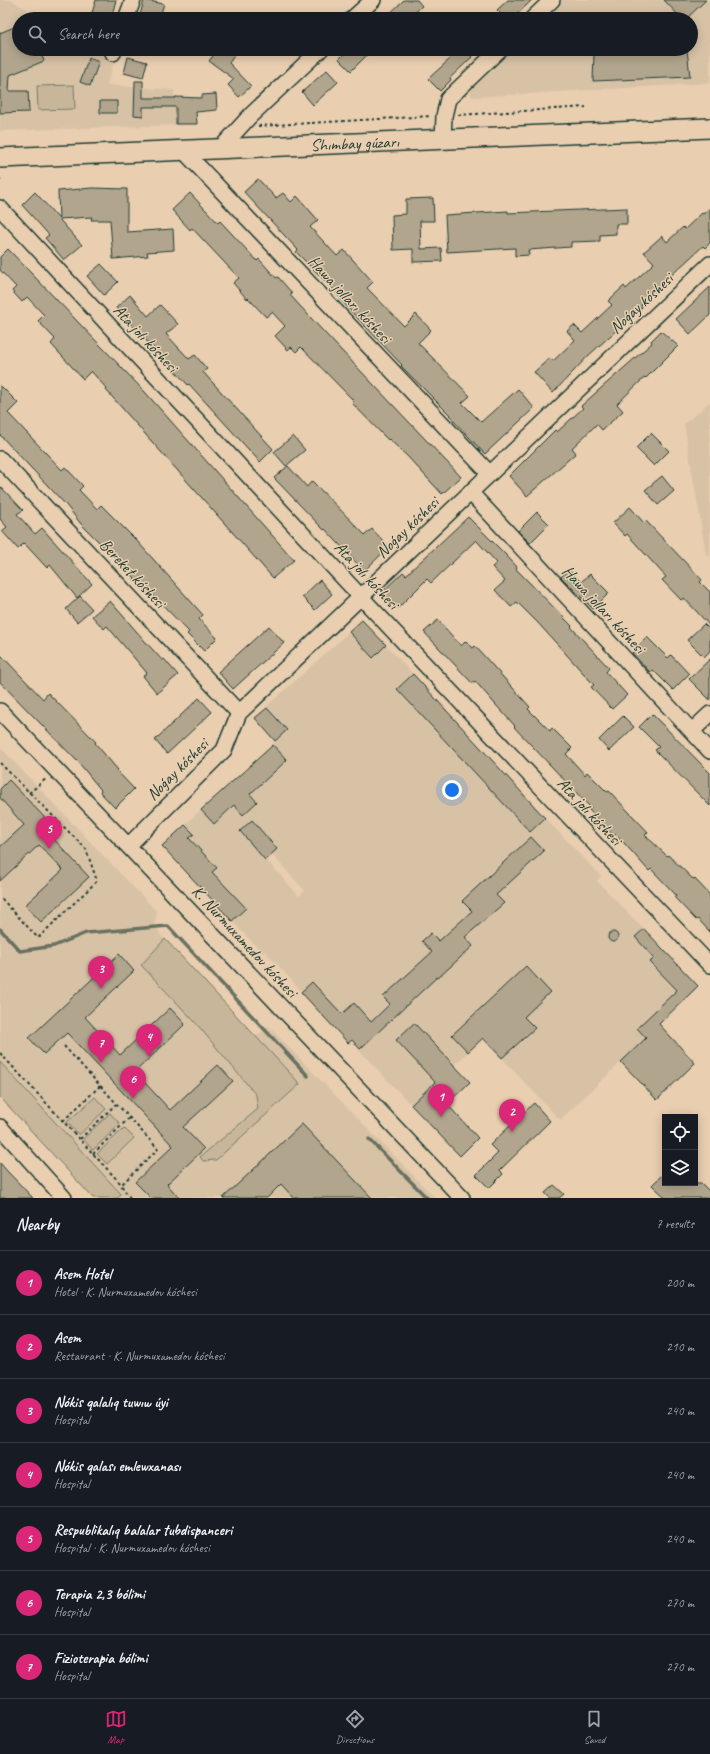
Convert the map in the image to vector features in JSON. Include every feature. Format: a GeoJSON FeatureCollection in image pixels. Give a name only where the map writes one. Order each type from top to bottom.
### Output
{"type":"FeatureCollection","features":[{"type":"Feature","properties":{"kind":"main road","name":"Shımbay gúzarı"},"geometry":{"type":"LineString","coordinates":[[0,158],[710,128]]}},
{"type":"Feature","properties":{"kind":"street"},"geometry":{"type":"LineString","coordinates":[[129,12],[134,0]]}},
{"type":"Feature","properties":{"kind":"street"},"geometry":{"type":"LineString","coordinates":[[359,12],[372,0]]}},
{"type":"Feature","properties":{"kind":"street"},"geometry":{"type":"LineString","coordinates":[[539,12],[552,0]]}},
{"type":"Feature","properties":{"kind":"street"},"geometry":{"type":"LineString","coordinates":[[220,149],[250,116],[314,56]]}},
{"type":"Feature","properties":{"kind":"street"},"geometry":{"type":"LineString","coordinates":[[443,140],[444,116],[448,99],[493,56]]}},
{"type":"Feature","properties":{"kind":"street","name":"Hawa jolları kóshesi"},"geometry":{"type":"LineString","coordinates":[[183,150],[489,473]]}},
{"type":"Feature","properties":{"kind":"street","name":"Ata jolı kóshesi"},"geometry":{"type":"LineString","coordinates":[[0,208],[361,597],[710,965]]}},
{"type":"Feature","properties":{"kind":"street","name":"Noǵay kóshesi"},"geometry":{"type":"LineString","coordinates":[[128,846],[224,750],[239,713],[489,473],[710,264]]}},
{"type":"Feature","properties":{"kind":"street","name":"Bereket kóshesi"},"geometry":{"type":"LineString","coordinates":[[0,459],[239,713]]}},
{"type":"Feature","properties":{"kind":"street","name":"Hawa jolları kóshesi"},"geometry":{"type":"LineString","coordinates":[[470,492],[710,751]]}},
{"type":"Feature","properties":{"kind":"street","name":"K. Nurmuxamedov kóshesi"},"geometry":{"type":"LineString","coordinates":[[0,711],[462,1198]]}},
{"type":"Feature","properties":{"kind":"street"},"geometry":{"type":"LineString","coordinates":[[692,732],[710,714]]}},
{"type":"Feature","properties":{"kind":"street"},"geometry":{"type":"LineString","coordinates":[[0,1127],[64,1198]]}},
{"type":"Feature","properties":{"kind":"path"},"geometry":{"type":"LineString","coordinates":[[257,126],[586,107]]}},
{"type":"Feature","properties":{"kind":"path"},"geometry":{"type":"LineString","coordinates":[[0,763],[86,849],[96,881],[38,938],[0,897]]}},
{"type":"Feature","properties":{"kind":"path"},"geometry":{"type":"LineString","coordinates":[[29,793],[56,770]]}},
{"type":"Feature","properties":{"kind":"path"},"geometry":{"type":"LineString","coordinates":[[64,1046],[158,1149],[122,1185]]}},
{"type":"Feature","properties":{"kind":"path"},"geometry":{"type":"LineString","coordinates":[[0,1053],[122,1185],[130,1198]]}},
{"type":"Feature","properties":{"kind":"path"},"geometry":{"type":"LineString","coordinates":[[63,1121],[100,1086]]}},
{"type":"Feature","properties":{"kind":"path"},"geometry":{"type":"LineString","coordinates":[[80,1139],[116,1104]]}},
{"type":"Feature","properties":{"kind":"path"},"geometry":{"type":"LineString","coordinates":[[93,1154],[129,1118]]}},
{"type":"Feature","properties":{"kind":"shaded area"},"geometry":{"type":"Polygon","coordinates":[[[0,0],[11,0],[31,12],[12,12],[12,56],[106,56],[114,61],[107,85],[174,90],[176,125],[0,131],[0,0]]]}},
{"type":"Feature","properties":{"kind":"shaded area"},"geometry":{"type":"Polygon","coordinates":[[[562,0],[710,0],[710,83],[472,97],[469,87],[502,56],[698,56],[698,12],[549,12],[562,0]]]}},
{"type":"Feature","properties":{"kind":"shaded area"},"geometry":{"type":"Polygon","coordinates":[[[74,85],[75,109],[38,110],[37,86],[74,85]]]}},
{"type":"Feature","properties":{"kind":"shaded area"},"geometry":{"type":"Polygon","coordinates":[[[710,402],[710,557],[706,554],[684,424],[710,402]]]}},
{"type":"Feature","properties":{"kind":"shaded area"},"geometry":{"type":"Polygon","coordinates":[[[349,632],[373,658],[386,645],[413,674],[397,689],[530,832],[545,818],[601,876],[597,881],[663,949],[650,962],[685,999],[659,1024],[660,1025],[560,1120],[483,1038],[542,983],[526,966],[452,1035],[468,1052],[411,1105],[359,1050],[389,1005],[348,1043],[265,951],[263,953],[232,921],[246,908],[212,872],[216,868],[189,838],[194,834],[185,825],[201,810],[214,823],[234,805],[243,815],[257,802],[250,794],[287,760],[272,744],[287,730],[266,707],[349,632]],[[246,826],[240,831],[299,896],[305,891],[246,826]],[[466,939],[431,971],[437,978],[473,946],[466,939]]]}},
{"type":"Feature","properties":{"kind":"shaded area"},"geometry":{"type":"Polygon","coordinates":[[[0,747],[157,912],[154,924],[161,935],[256,1037],[268,1026],[435,1198],[93,1198],[0,1097],[0,747]]]}},
{"type":"Feature","properties":{"kind":"shaded area"},"geometry":{"type":"Polygon","coordinates":[[[165,939],[300,1084],[216,1160],[203,1161],[200,1157],[258,1109],[256,1095],[195,1022],[141,965],[165,939]]]}},
{"type":"Feature","properties":{"kind":"shaded area"},"geometry":{"type":"Polygon","coordinates":[[[0,1062],[121,1194],[118,1198],[93,1198],[0,1097],[0,1062]]]}},
{"type":"Feature","properties":{"kind":"shaded area"},"geometry":{"type":"Polygon","coordinates":[[[95,1097],[106,1109],[79,1135],[67,1122],[95,1097]]]}},
{"type":"Feature","properties":{"kind":"shaded area"},"geometry":{"type":"Polygon","coordinates":[[[110,1113],[120,1124],[93,1150],[83,1139],[110,1113]]]}},
{"type":"Feature","properties":{"kind":"shaded area"},"geometry":{"type":"Polygon","coordinates":[[[124,1128],[134,1138],[107,1164],[97,1154],[124,1128]]]}},
{"type":"Feature","properties":{"kind":"building"},"geometry":{"type":"Polygon","coordinates":[[[96,0],[116,0],[113,12],[92,12],[96,0]]]}},
{"type":"Feature","properties":{"kind":"building"},"geometry":{"type":"Polygon","coordinates":[[[144,0],[164,4],[161,12],[141,12],[144,0]]]}},
{"type":"Feature","properties":{"kind":"building"},"geometry":{"type":"Polygon","coordinates":[[[404,0],[417,0],[422,6],[416,12],[391,12],[404,0]]]}},
{"type":"Feature","properties":{"kind":"building"},"geometry":{"type":"Polygon","coordinates":[[[508,0],[532,0],[519,12],[499,12],[497,10],[508,0]]]}},
{"type":"Feature","properties":{"kind":"building"},"geometry":{"type":"Polygon","coordinates":[[[664,0],[706,0],[693,12],[675,12],[664,0]]]}},
{"type":"Feature","properties":{"kind":"building"},"geometry":{"type":"Polygon","coordinates":[[[12,28],[12,56],[42,56],[44,61],[10,75],[9,91],[28,91],[29,112],[0,113],[0,33],[12,28]]]}},
{"type":"Feature","properties":{"kind":"building"},"geometry":{"type":"Polygon","coordinates":[[[213,56],[234,56],[229,63],[251,86],[239,97],[228,85],[234,79],[209,61],[213,56]]]}},
{"type":"Feature","properties":{"kind":"building"},"geometry":{"type":"Polygon","coordinates":[[[342,56],[366,56],[351,71],[339,59],[342,56]]]}},
{"type":"Feature","properties":{"kind":"building"},"geometry":{"type":"Polygon","coordinates":[[[449,56],[472,57],[450,78],[451,80],[440,91],[428,79],[451,58],[449,56]]]}},
{"type":"Feature","properties":{"kind":"building"},"geometry":{"type":"Polygon","coordinates":[[[594,56],[688,56],[690,77],[593,81],[594,56]]]}},
{"type":"Feature","properties":{"kind":"building"},"geometry":{"type":"Polygon","coordinates":[[[128,57],[147,62],[143,78],[124,73],[128,57]]]}},
{"type":"Feature","properties":{"kind":"building"},"geometry":{"type":"Polygon","coordinates":[[[89,58],[99,62],[90,86],[80,82],[89,58]]]}},
{"type":"Feature","properties":{"kind":"building"},"geometry":{"type":"Polygon","coordinates":[[[327,70],[338,82],[313,105],[302,92],[327,70]]]}},
{"type":"Feature","properties":{"kind":"building"},"geometry":{"type":"Polygon","coordinates":[[[135,81],[143,81],[143,98],[202,98],[202,95],[216,94],[217,110],[196,112],[197,124],[176,124],[176,107],[143,107],[143,116],[134,115],[135,81]]]}},
{"type":"Feature","properties":{"kind":"building"},"geometry":{"type":"Polygon","coordinates":[[[100,101],[117,101],[117,113],[100,113],[100,101]]]}},
{"type":"Feature","properties":{"kind":"building"},"geometry":{"type":"Polygon","coordinates":[[[258,179],[276,198],[283,193],[291,202],[297,196],[318,220],[310,227],[337,256],[344,250],[373,282],[367,288],[404,326],[416,314],[431,330],[418,343],[470,396],[462,403],[481,422],[518,389],[534,408],[485,454],[452,419],[453,418],[401,366],[402,365],[347,307],[334,290],[296,252],[298,250],[244,192],[258,179]]]}},
{"type":"Feature","properties":{"kind":"building"},"geometry":{"type":"Polygon","coordinates":[[[92,188],[127,189],[127,232],[173,229],[174,250],[147,252],[148,256],[113,259],[110,220],[91,220],[92,217],[59,219],[58,191],[92,188]]]}},
{"type":"Feature","properties":{"kind":"building"},"geometry":{"type":"Polygon","coordinates":[[[35,192],[82,245],[64,260],[45,238],[49,235],[22,205],[35,192]]]}},
{"type":"Feature","properties":{"kind":"building"},"geometry":{"type":"Polygon","coordinates":[[[190,193],[218,223],[220,221],[257,261],[259,259],[276,278],[278,277],[292,293],[290,295],[321,329],[461,477],[442,494],[408,457],[389,439],[388,440],[352,403],[354,401],[301,347],[296,352],[291,347],[288,350],[275,336],[285,326],[272,312],[266,317],[248,298],[247,299],[233,283],[239,278],[192,228],[190,230],[172,210],[190,193]]]}},
{"type":"Feature","properties":{"kind":"building"},"geometry":{"type":"Polygon","coordinates":[[[433,198],[434,221],[420,221],[421,249],[441,248],[442,261],[413,262],[413,249],[393,250],[392,215],[406,214],[406,199],[433,198]]]}},
{"type":"Feature","properties":{"kind":"building"},"geometry":{"type":"Polygon","coordinates":[[[627,208],[627,224],[616,224],[616,234],[600,235],[600,241],[571,242],[571,247],[528,250],[529,255],[515,256],[515,248],[447,252],[445,215],[508,211],[508,213],[627,208]]]}},
{"type":"Feature","properties":{"kind":"building"},"geometry":{"type":"Polygon","coordinates":[[[710,208],[710,243],[705,248],[703,246],[665,281],[641,305],[642,307],[588,356],[553,393],[534,372],[550,358],[553,361],[575,340],[567,331],[574,325],[582,333],[612,305],[608,301],[624,286],[626,289],[654,263],[644,252],[662,236],[667,242],[683,227],[685,229],[702,213],[703,214],[710,208]]]}},
{"type":"Feature","properties":{"kind":"building"},"geometry":{"type":"Polygon","coordinates":[[[8,249],[145,392],[294,560],[273,578],[106,390],[107,389],[91,371],[83,379],[51,344],[55,339],[38,321],[44,315],[27,297],[22,302],[12,291],[16,287],[0,270],[0,257],[8,249]]]}},
{"type":"Feature","properties":{"kind":"building"},"geometry":{"type":"Polygon","coordinates":[[[101,264],[118,282],[104,295],[87,276],[101,264]]]}},
{"type":"Feature","properties":{"kind":"building"},"geometry":{"type":"Polygon","coordinates":[[[710,287],[710,315],[690,334],[676,319],[710,287]]]}},
{"type":"Feature","properties":{"kind":"building"},"geometry":{"type":"Polygon","coordinates":[[[130,295],[148,316],[160,305],[178,324],[166,334],[189,359],[195,355],[207,369],[203,372],[273,449],[260,462],[189,384],[188,385],[116,308],[130,295]]]}},
{"type":"Feature","properties":{"kind":"building"},"geometry":{"type":"Polygon","coordinates":[[[661,331],[678,346],[617,404],[623,411],[602,430],[597,424],[572,448],[576,453],[527,496],[509,476],[555,430],[557,432],[583,408],[581,406],[652,343],[651,341],[661,331]]]}},
{"type":"Feature","properties":{"kind":"building"},"geometry":{"type":"Polygon","coordinates":[[[0,385],[18,403],[8,413],[62,470],[65,467],[83,486],[79,490],[97,509],[101,505],[137,541],[203,615],[199,619],[217,638],[204,651],[187,634],[189,632],[151,593],[149,595],[134,579],[135,578],[81,524],[66,505],[0,435],[0,385]]]}},
{"type":"Feature","properties":{"kind":"building"},"geometry":{"type":"Polygon","coordinates":[[[651,433],[669,451],[654,466],[636,448],[651,433]]]}},
{"type":"Feature","properties":{"kind":"building"},"geometry":{"type":"Polygon","coordinates":[[[293,436],[305,450],[286,466],[274,452],[293,436]]]}},
{"type":"Feature","properties":{"kind":"building"},"geometry":{"type":"Polygon","coordinates":[[[288,466],[307,487],[312,481],[365,535],[372,529],[389,547],[364,571],[274,478],[288,466]]]}},
{"type":"Feature","properties":{"kind":"building"},"geometry":{"type":"Polygon","coordinates":[[[662,476],[674,491],[658,505],[645,490],[662,476]]]}},
{"type":"Feature","properties":{"kind":"building"},"geometry":{"type":"Polygon","coordinates":[[[0,486],[23,510],[17,514],[35,534],[42,528],[92,584],[77,598],[50,565],[47,568],[24,543],[18,549],[2,531],[7,527],[0,519],[0,486]]]}},
{"type":"Feature","properties":{"kind":"building"},"geometry":{"type":"Polygon","coordinates":[[[630,507],[644,523],[646,521],[702,580],[700,582],[710,592],[710,626],[684,598],[681,600],[662,580],[666,577],[627,534],[625,536],[613,523],[630,507]]]}},
{"type":"Feature","properties":{"kind":"building"},"geometry":{"type":"Polygon","coordinates":[[[537,512],[549,524],[530,543],[518,531],[537,512]]]}},
{"type":"Feature","properties":{"kind":"building"},"geometry":{"type":"Polygon","coordinates":[[[468,517],[505,554],[517,567],[516,569],[572,626],[571,627],[609,668],[606,672],[627,695],[612,709],[591,687],[594,685],[538,623],[517,602],[511,607],[495,590],[505,581],[492,567],[497,563],[476,540],[431,583],[427,579],[398,608],[382,592],[403,572],[406,575],[468,517]]]}},
{"type":"Feature","properties":{"kind":"building"},"geometry":{"type":"Polygon","coordinates":[[[568,569],[581,582],[590,574],[609,593],[593,609],[561,577],[568,569]]]}},
{"type":"Feature","properties":{"kind":"building"},"geometry":{"type":"Polygon","coordinates":[[[320,580],[332,594],[315,610],[302,597],[320,580]]]}},
{"type":"Feature","properties":{"kind":"building"},"geometry":{"type":"Polygon","coordinates":[[[80,596],[92,609],[77,622],[66,609],[80,596]]]}},
{"type":"Feature","properties":{"kind":"building"},"geometry":{"type":"Polygon","coordinates":[[[110,601],[162,660],[164,659],[178,675],[157,693],[143,676],[147,673],[107,626],[104,629],[92,616],[110,601]]]}},
{"type":"Feature","properties":{"kind":"building"},"geometry":{"type":"Polygon","coordinates":[[[362,620],[386,645],[373,658],[349,632],[362,620]]]}},
{"type":"Feature","properties":{"kind":"building"},"geometry":{"type":"Polygon","coordinates":[[[438,620],[461,646],[466,641],[473,648],[475,646],[530,707],[528,709],[550,731],[552,728],[572,748],[566,754],[585,775],[587,772],[607,792],[609,791],[648,832],[645,835],[693,879],[694,878],[710,895],[710,932],[674,897],[676,895],[651,869],[649,871],[616,834],[614,836],[589,810],[591,808],[514,727],[515,726],[475,681],[472,683],[424,632],[438,620]]]}},
{"type":"Feature","properties":{"kind":"building"},"geometry":{"type":"Polygon","coordinates":[[[704,624],[710,630],[710,651],[704,657],[687,640],[704,624]]]}},
{"type":"Feature","properties":{"kind":"building"},"geometry":{"type":"Polygon","coordinates":[[[269,626],[284,643],[233,689],[218,672],[269,626]]]}},
{"type":"Feature","properties":{"kind":"building"},"geometry":{"type":"Polygon","coordinates":[[[647,637],[668,658],[671,655],[689,674],[673,690],[653,670],[650,672],[632,653],[647,637]]]}},
{"type":"Feature","properties":{"kind":"building"},"geometry":{"type":"Polygon","coordinates":[[[0,654],[43,699],[48,693],[96,742],[95,743],[118,770],[117,771],[134,789],[115,808],[100,792],[101,790],[79,763],[0,682],[0,654]]]}},
{"type":"Feature","properties":{"kind":"building"},"geometry":{"type":"Polygon","coordinates":[[[710,659],[710,700],[689,679],[710,659]]]}},
{"type":"Feature","properties":{"kind":"building"},"geometry":{"type":"Polygon","coordinates":[[[413,674],[545,818],[530,832],[397,689],[413,674]]]}},
{"type":"Feature","properties":{"kind":"building"},"geometry":{"type":"Polygon","coordinates":[[[199,698],[212,712],[167,754],[155,740],[199,698]]]}},
{"type":"Feature","properties":{"kind":"building"},"geometry":{"type":"Polygon","coordinates":[[[267,708],[287,730],[275,741],[255,718],[267,708]]]}},
{"type":"Feature","properties":{"kind":"building"},"geometry":{"type":"Polygon","coordinates":[[[652,714],[710,773],[710,806],[655,750],[659,747],[639,727],[652,714]]]}},
{"type":"Feature","properties":{"kind":"building"},"geometry":{"type":"Polygon","coordinates":[[[623,716],[634,727],[609,751],[599,740],[623,716]]]}},
{"type":"Feature","properties":{"kind":"building"},"geometry":{"type":"Polygon","coordinates":[[[273,745],[287,760],[250,794],[257,802],[243,815],[234,805],[214,824],[201,810],[273,745]]]}},
{"type":"Feature","properties":{"kind":"building"},"geometry":{"type":"Polygon","coordinates":[[[9,780],[46,819],[40,824],[89,877],[41,922],[25,905],[63,870],[39,845],[0,881],[0,847],[24,825],[0,798],[0,789],[9,780]]]}},
{"type":"Feature","properties":{"kind":"building"},"geometry":{"type":"Polygon","coordinates":[[[252,820],[277,849],[265,860],[240,831],[252,820]]]}},
{"type":"Feature","properties":{"kind":"building"},"geometry":{"type":"Polygon","coordinates":[[[185,825],[194,834],[189,838],[217,868],[212,872],[246,908],[232,921],[162,846],[185,825]]]}},
{"type":"Feature","properties":{"kind":"building"},"geometry":{"type":"Polygon","coordinates":[[[531,837],[544,851],[496,895],[504,903],[465,937],[473,946],[438,978],[437,977],[360,1049],[352,1040],[348,1043],[301,992],[312,982],[342,1014],[354,1003],[371,1022],[390,1004],[383,997],[432,952],[422,941],[431,933],[439,941],[472,911],[462,901],[531,837]]]}},
{"type":"Feature","properties":{"kind":"building"},"geometry":{"type":"Polygon","coordinates":[[[644,929],[698,986],[659,1024],[695,1063],[657,1100],[621,1062],[646,1038],[637,1028],[677,990],[650,962],[654,958],[635,937],[644,929]]]}},
{"type":"Feature","properties":{"kind":"building"},"geometry":{"type":"Polygon","coordinates":[[[611,932],[615,932],[618,937],[615,942],[611,942],[608,939],[608,935],[611,932]]]}},
{"type":"Feature","properties":{"kind":"building"},"geometry":{"type":"Polygon","coordinates":[[[119,954],[134,971],[85,1017],[120,1055],[170,1008],[185,1024],[135,1072],[170,1110],[218,1065],[233,1081],[183,1127],[204,1149],[167,1184],[179,1198],[151,1198],[135,1182],[173,1146],[67,1033],[44,1054],[29,1038],[119,954]]]}},
{"type":"Feature","properties":{"kind":"building"},"geometry":{"type":"Polygon","coordinates":[[[526,966],[550,992],[524,1017],[535,1028],[502,1058],[483,1038],[468,1052],[452,1035],[526,966]]]}},
{"type":"Feature","properties":{"kind":"building"},"geometry":{"type":"Polygon","coordinates":[[[414,1023],[470,1082],[447,1104],[478,1138],[460,1156],[411,1105],[435,1082],[396,1040],[414,1023]]]}},
{"type":"Feature","properties":{"kind":"building"},"geometry":{"type":"Polygon","coordinates":[[[534,1103],[550,1121],[500,1170],[503,1174],[489,1188],[476,1175],[498,1153],[490,1145],[534,1103]]]}},
{"type":"Feature","properties":{"kind":"building"},"geometry":{"type":"Polygon","coordinates":[[[302,1124],[372,1198],[294,1198],[281,1184],[267,1198],[223,1198],[302,1124]]]}},
{"type":"Feature","properties":{"kind":"building"},"geometry":{"type":"Polygon","coordinates":[[[0,1163],[7,1171],[33,1198],[0,1198],[0,1163]]]}},
{"type":"Feature","properties":{"kind":"building"},"geometry":{"type":"Polygon","coordinates":[[[662,1175],[662,1186],[698,1186],[698,1183],[701,1183],[710,1192],[710,1198],[666,1198],[652,1185],[662,1175]]]}},
{"type":"Feature","properties":{"kind":"building"},"geometry":{"type":"Polygon","coordinates":[[[554,1185],[564,1194],[559,1198],[550,1198],[545,1193],[554,1185]]]}},
{"type":"Feature","properties":{"kind":"waterway"},"geometry":{"type":"LineString","coordinates":[[0,929],[20,951],[54,946],[86,933],[168,926],[308,1076]]}},
{"type":"Feature","properties":{"kind":"waterway"},"geometry":{"type":"LineString","coordinates":[[369,1139],[427,1198]]}},
{"type":"Feature","properties":{"kind":"place","name":"Respublikalıq balalar tubdispanceri"},"geometry":{"type":"Point","coordinates":[49,849]}},
{"type":"Feature","properties":{"kind":"place","name":"Nókis qalalıq tuwıw úyi"},"geometry":{"type":"Point","coordinates":[101,989]}},
{"type":"Feature","properties":{"kind":"place","name":"Nókis qalası emlewxanası"},"geometry":{"type":"Point","coordinates":[149,1057]}},
{"type":"Feature","properties":{"kind":"place","name":"Fizioterapia bólimi"},"geometry":{"type":"Point","coordinates":[101,1063]}},
{"type":"Feature","properties":{"kind":"place","name":"Terapia 2,3 bólimi"},"geometry":{"type":"Point","coordinates":[133,1099]}},
{"type":"Feature","properties":{"kind":"place","name":"Asem Hotel"},"geometry":{"type":"Point","coordinates":[441,1117]}},
{"type":"Feature","properties":{"kind":"place","name":"Asem"},"geometry":{"type":"Point","coordinates":[512,1132]}}]}
